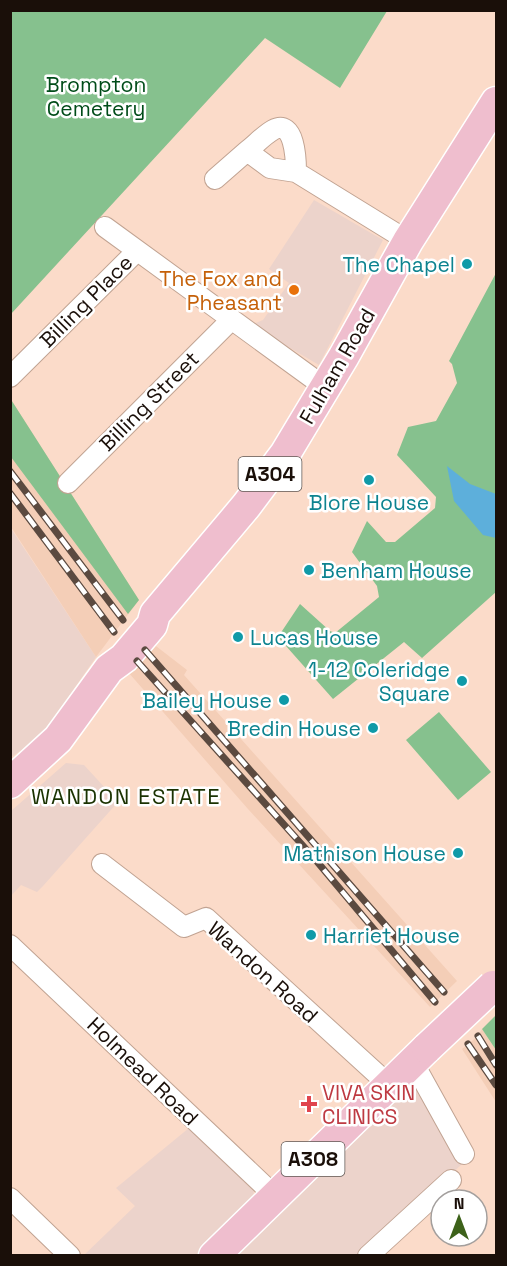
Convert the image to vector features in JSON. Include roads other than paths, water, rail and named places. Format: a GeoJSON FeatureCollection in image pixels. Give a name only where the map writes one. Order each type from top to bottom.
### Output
{"type":"FeatureCollection","features":[{"type":"Feature","properties":{"kind":"main road","name":"Fulham Road"},"geometry":{"type":"LineString","coordinates":[[10,783],[58,739],[109,669],[112,652],[140,616],[155,614],[246,506],[285,454],[326,388],[408,241],[496,102]]}},
{"type":"Feature","properties":{"kind":"main road","name":"A308"},"geometry":{"type":"LineString","coordinates":[[214,1256],[495,984]]}},
{"type":"Feature","properties":{"kind":"street"},"geometry":{"type":"LineString","coordinates":[[215,179],[274,129],[280,128],[286,130],[295,144],[296,171]]}},
{"type":"Feature","properties":{"kind":"street"},"geometry":{"type":"LineString","coordinates":[[247,151],[270,168],[296,171],[408,241]]}},
{"type":"Feature","properties":{"kind":"street"},"geometry":{"type":"LineString","coordinates":[[105,227],[326,388]]}},
{"type":"Feature","properties":{"kind":"street","name":"Billing Place"},"geometry":{"type":"LineString","coordinates":[[10,377],[137,250]]}},
{"type":"Feature","properties":{"kind":"street","name":"Billing Street"},"geometry":{"type":"LineString","coordinates":[[68,483],[231,320]]}},
{"type":"Feature","properties":{"kind":"street","name":"Wandon Road"},"geometry":{"type":"LineString","coordinates":[[102,864],[184,927],[206,918],[389,1085]]}},
{"type":"Feature","properties":{"kind":"street","name":"Holmead Road"},"geometry":{"type":"LineString","coordinates":[[10,945],[275,1196]]}},
{"type":"Feature","properties":{"kind":"street"},"geometry":{"type":"LineString","coordinates":[[420,1055],[464,1154]]}},
{"type":"Feature","properties":{"kind":"street"},"geometry":{"type":"LineString","coordinates":[[368,1256],[451,1180]]}},
{"type":"Feature","properties":{"kind":"street"},"geometry":{"type":"LineString","coordinates":[[10,1198],[70,1256]]}},
{"type":"Feature","properties":{"kind":"water"},"geometry":{"type":"Polygon","coordinates":[[[447,466],[470,484],[496,494],[496,538],[483,535],[454,501],[447,466]]]}},
{"type":"Feature","properties":{"kind":"railway"},"geometry":{"type":"LineString","coordinates":[[10,471],[123,620]]}},
{"type":"Feature","properties":{"kind":"railway"},"geometry":{"type":"LineString","coordinates":[[10,493],[114,632]]}},
{"type":"Feature","properties":{"kind":"railway"},"geometry":{"type":"LineString","coordinates":[[145,650],[444,992]]}},
{"type":"Feature","properties":{"kind":"railway"},"geometry":{"type":"LineString","coordinates":[[137,661],[314,858],[435,1002]]}},
{"type":"Feature","properties":{"kind":"railway"},"geometry":{"type":"LineString","coordinates":[[478,1036],[496,1065]]}},
{"type":"Feature","properties":{"kind":"railway"},"geometry":{"type":"LineString","coordinates":[[468,1044],[496,1085]]}},
{"type":"Feature","properties":{"kind":"place","name":"The Chapel"},"geometry":{"type":"Point","coordinates":[467,264]}},
{"type":"Feature","properties":{"kind":"place","name":"The Fox and Pheasant"},"geometry":{"type":"Point","coordinates":[294,290]}},
{"type":"Feature","properties":{"kind":"place","name":"Blore House"},"geometry":{"type":"Point","coordinates":[369,480]}},
{"type":"Feature","properties":{"kind":"place","name":"Benham House"},"geometry":{"type":"Point","coordinates":[309,570]}},
{"type":"Feature","properties":{"kind":"place","name":"Lucas House"},"geometry":{"type":"Point","coordinates":[238,637]}},
{"type":"Feature","properties":{"kind":"place","name":"1-12 Coleridge Square"},"geometry":{"type":"Point","coordinates":[462,681]}},
{"type":"Feature","properties":{"kind":"place","name":"Bailey House"},"geometry":{"type":"Point","coordinates":[284,700]}},
{"type":"Feature","properties":{"kind":"place","name":"Bredin House"},"geometry":{"type":"Point","coordinates":[373,728]}},
{"type":"Feature","properties":{"kind":"place","name":"Mathison House"},"geometry":{"type":"Point","coordinates":[458,853]}},
{"type":"Feature","properties":{"kind":"place","name":"Harriet House"},"geometry":{"type":"Point","coordinates":[311,935]}},
{"type":"Feature","properties":{"kind":"place","name":"VIVA SKIN CLINICS"},"geometry":{"type":"Point","coordinates":[309,1104]}},
{"type":"Feature","properties":{"kind":"district","name":"WANDON ESTATE"},"geometry":{"type":"Point","coordinates":[126,796]}},
{"type":"Feature","properties":{"kind":"park label","name":"Brompton Cemetery"},"geometry":{"type":"Point","coordinates":[96,96]}}]}
